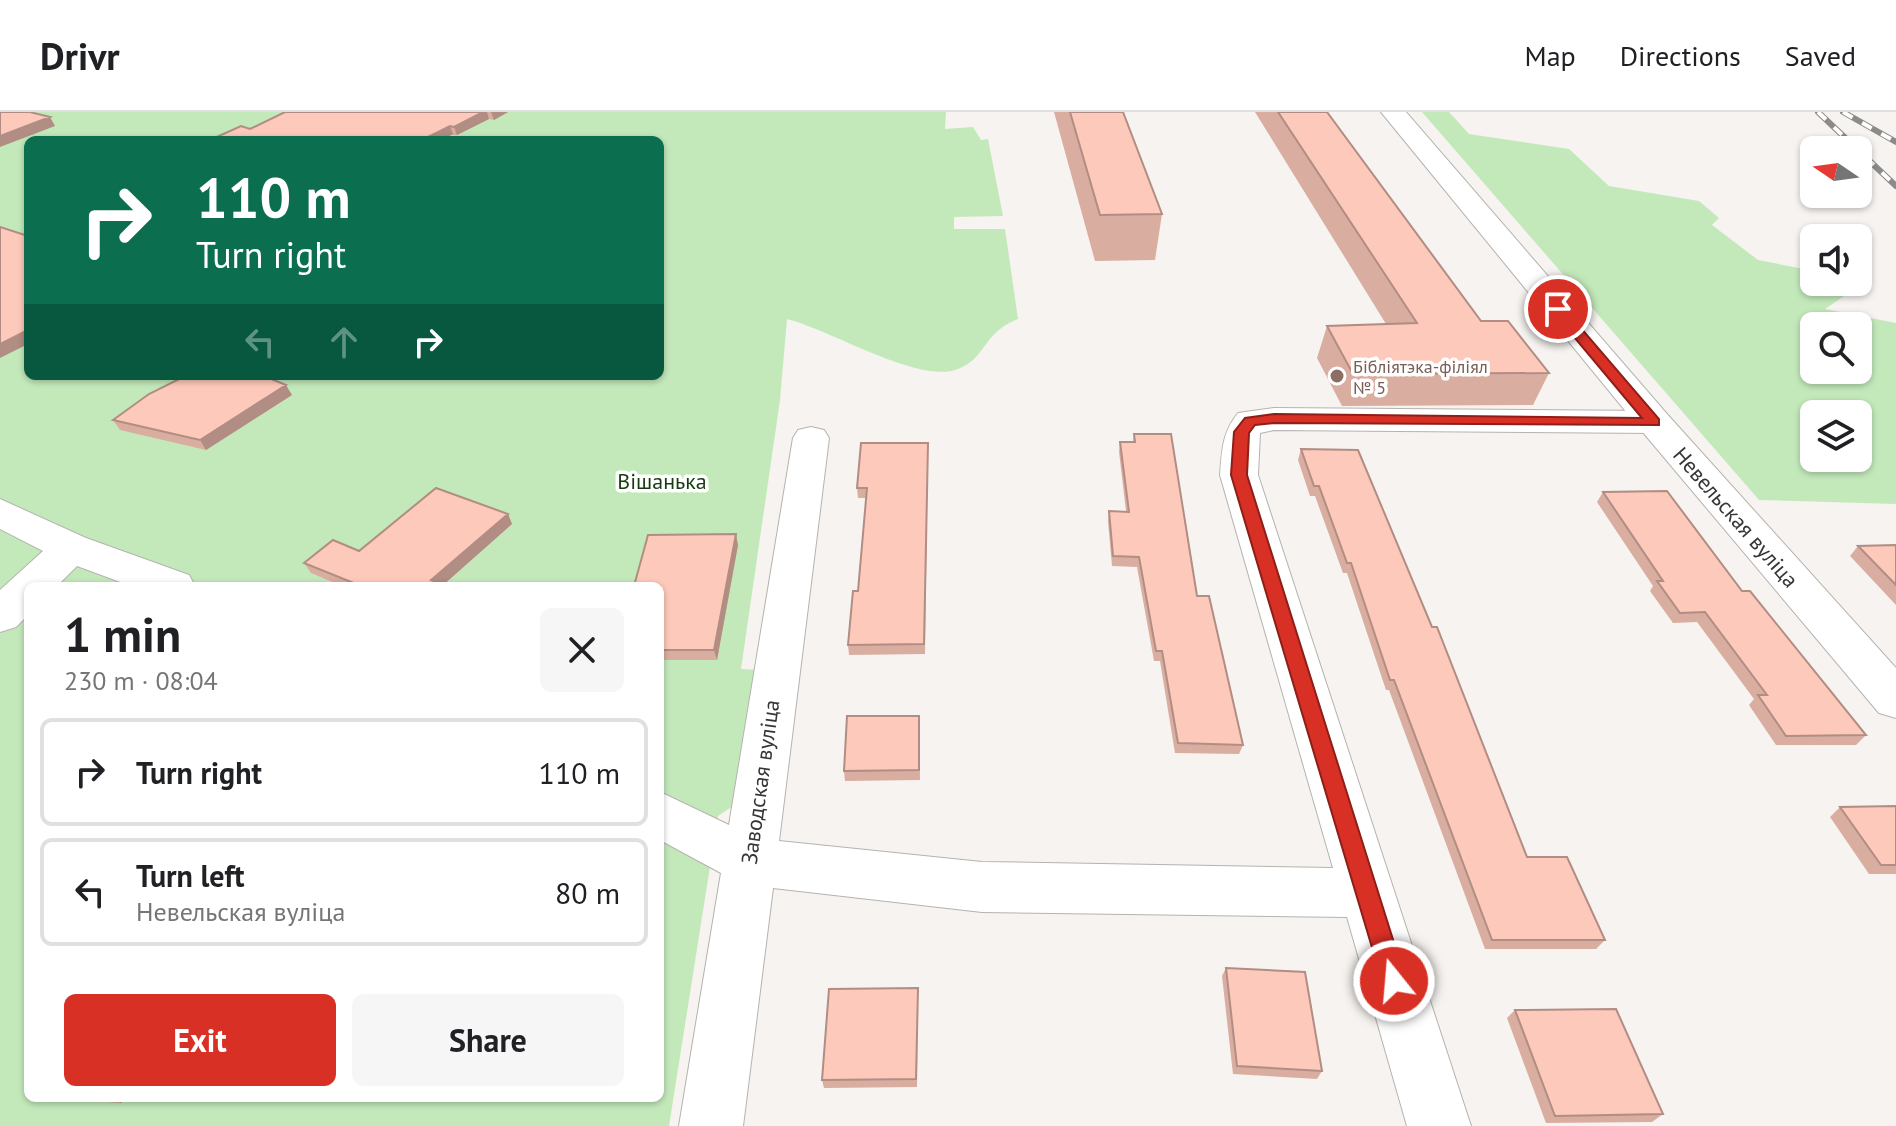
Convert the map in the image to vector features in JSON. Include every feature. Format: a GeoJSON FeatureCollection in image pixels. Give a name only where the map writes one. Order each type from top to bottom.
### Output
{"type":"FeatureCollection","features":[{"type":"Feature","properties":{"kind":"street","name":"Невельская вуліца"},"geometry":{"type":"LineString","coordinates":[[1393,112],[1654,422],[1896,700]]}},
{"type":"Feature","properties":{"kind":"street"},"geometry":{"type":"LineString","coordinates":[[1439,1126],[1239,475],[1242,432],[1251,421],[1274,419],[1654,422]]}},
{"type":"Feature","properties":{"kind":"street","name":"Заводская вуліца"},"geometry":{"type":"LineString","coordinates":[[711,1126],[811,438]]}},
{"type":"Feature","properties":{"kind":"street"},"geometry":{"type":"LineString","coordinates":[[0,512],[71,548],[163,582]]}},
{"type":"Feature","properties":{"kind":"street"},"geometry":{"type":"LineString","coordinates":[[36,582],[71,548]]}},
{"type":"Feature","properties":{"kind":"street"},"geometry":{"type":"LineString","coordinates":[[0,616],[24,594]]}},
{"type":"Feature","properties":{"kind":"street"},"geometry":{"type":"LineString","coordinates":[[664,816],[748,861],[982,887],[1367,893]]}},
{"type":"Feature","properties":{"kind":"green space","name":"Вішанька"},"geometry":{"type":"Polygon","coordinates":[[[0,112],[946,112],[945,129],[973,127],[981,140],[988,139],[1003,216],[954,217],[954,229],[1005,229],[1018,319],[998,331],[975,359],[958,369],[941,372],[921,369],[898,363],[787,319],[780,400],[741,669],[760,670],[739,802],[718,816],[669,1126],[0,1126],[0,112]]]}},
{"type":"Feature","properties":{"kind":"green space"},"geometry":{"type":"Polygon","coordinates":[[[1422,112],[1449,112],[1469,134],[1569,149],[1609,186],[1699,201],[1719,218],[1712,225],[1758,260],[1800,268],[1800,296],[1844,296],[1825,309],[1840,312],[1800,312],[1800,384],[1872,384],[1872,318],[1896,323],[1896,504],[1759,500],[1422,112]]]}},
{"type":"Feature","properties":{"kind":"building"},"geometry":{"type":"Polygon","coordinates":[[[0,112],[30,112],[50,117],[0,136],[0,112]]]}},
{"type":"Feature","properties":{"kind":"building"},"geometry":{"type":"Polygon","coordinates":[[[285,112],[483,112],[430,136],[219,136],[241,126],[250,129],[285,112]]]}},
{"type":"Feature","properties":{"kind":"building"},"geometry":{"type":"Polygon","coordinates":[[[1070,112],[1123,112],[1162,214],[1100,215],[1070,112]]]}},
{"type":"Feature","properties":{"kind":"building"},"geometry":{"type":"Polygon","coordinates":[[[1278,112],[1327,112],[1481,321],[1508,321],[1549,373],[1353,374],[1327,326],[1417,323],[1278,112]]]}},
{"type":"Feature","properties":{"kind":"building"},"geometry":{"type":"Polygon","coordinates":[[[0,227],[24,235],[24,332],[0,344],[0,227]]]}},
{"type":"Feature","properties":{"kind":"building"},"geometry":{"type":"Polygon","coordinates":[[[177,380],[274,380],[286,385],[200,440],[113,420],[149,394],[177,380]]]}},
{"type":"Feature","properties":{"kind":"building"},"geometry":{"type":"Polygon","coordinates":[[[1134,434],[1171,434],[1197,596],[1209,596],[1243,745],[1178,743],[1162,651],[1156,651],[1139,557],[1113,556],[1109,511],[1129,512],[1120,442],[1135,442],[1134,434]]]}},
{"type":"Feature","properties":{"kind":"building"},"geometry":{"type":"Polygon","coordinates":[[[861,443],[928,443],[924,644],[848,645],[853,591],[858,591],[867,488],[857,488],[861,443]]]}},
{"type":"Feature","properties":{"kind":"building"},"geometry":{"type":"Polygon","coordinates":[[[1301,449],[1358,450],[1432,627],[1437,627],[1527,857],[1567,857],[1605,940],[1492,940],[1394,680],[1390,680],[1351,563],[1347,563],[1319,486],[1314,486],[1301,449]]]}},
{"type":"Feature","properties":{"kind":"building"},"geometry":{"type":"Polygon","coordinates":[[[436,488],[508,514],[431,580],[437,582],[351,582],[304,563],[333,540],[359,551],[436,488]]]}},
{"type":"Feature","properties":{"kind":"building"},"geometry":{"type":"Polygon","coordinates":[[[1667,491],[1742,591],[1750,591],[1866,735],[1786,736],[1758,695],[1767,695],[1705,612],[1680,613],[1657,581],[1663,581],[1603,492],[1667,491]]]}},
{"type":"Feature","properties":{"kind":"building"},"geometry":{"type":"Polygon","coordinates":[[[736,534],[714,650],[664,650],[664,582],[635,582],[648,535],[736,534]]]}},
{"type":"Feature","properties":{"kind":"building"},"geometry":{"type":"Polygon","coordinates":[[[1896,545],[1896,585],[1858,546],[1896,545]]]}},
{"type":"Feature","properties":{"kind":"building"},"geometry":{"type":"Polygon","coordinates":[[[847,716],[919,716],[919,770],[844,771],[847,716]]]}},
{"type":"Feature","properties":{"kind":"building"},"geometry":{"type":"Polygon","coordinates":[[[1896,806],[1896,865],[1881,865],[1840,807],[1896,806]]]}},
{"type":"Feature","properties":{"kind":"building"},"geometry":{"type":"Polygon","coordinates":[[[1226,968],[1305,972],[1322,1071],[1237,1066],[1226,968]]]}},
{"type":"Feature","properties":{"kind":"building"},"geometry":{"type":"Polygon","coordinates":[[[918,988],[916,1079],[822,1080],[829,989],[918,988]]]}},
{"type":"Feature","properties":{"kind":"building"},"geometry":{"type":"Polygon","coordinates":[[[1616,1009],[1663,1114],[1555,1116],[1515,1010],[1616,1009]]]}},
{"type":"Feature","properties":{"kind":"railway"},"geometry":{"type":"LineString","coordinates":[[1818,112],[1896,186]]}},
{"type":"Feature","properties":{"kind":"railway"},"geometry":{"type":"LineString","coordinates":[[1843,112],[1896,142]]}},
{"type":"Feature","properties":{"kind":"place","name":"Бібліятэка-філіял № 5"},"geometry":{"type":"Point","coordinates":[1337,376]}},
{"type":"Feature","properties":{"kind":"route"},"geometry":{"type":"LineString","coordinates":[[1394,981],[1239,475],[1242,432],[1251,421],[1274,419],[1654,422],[1558,309]]}}]}
